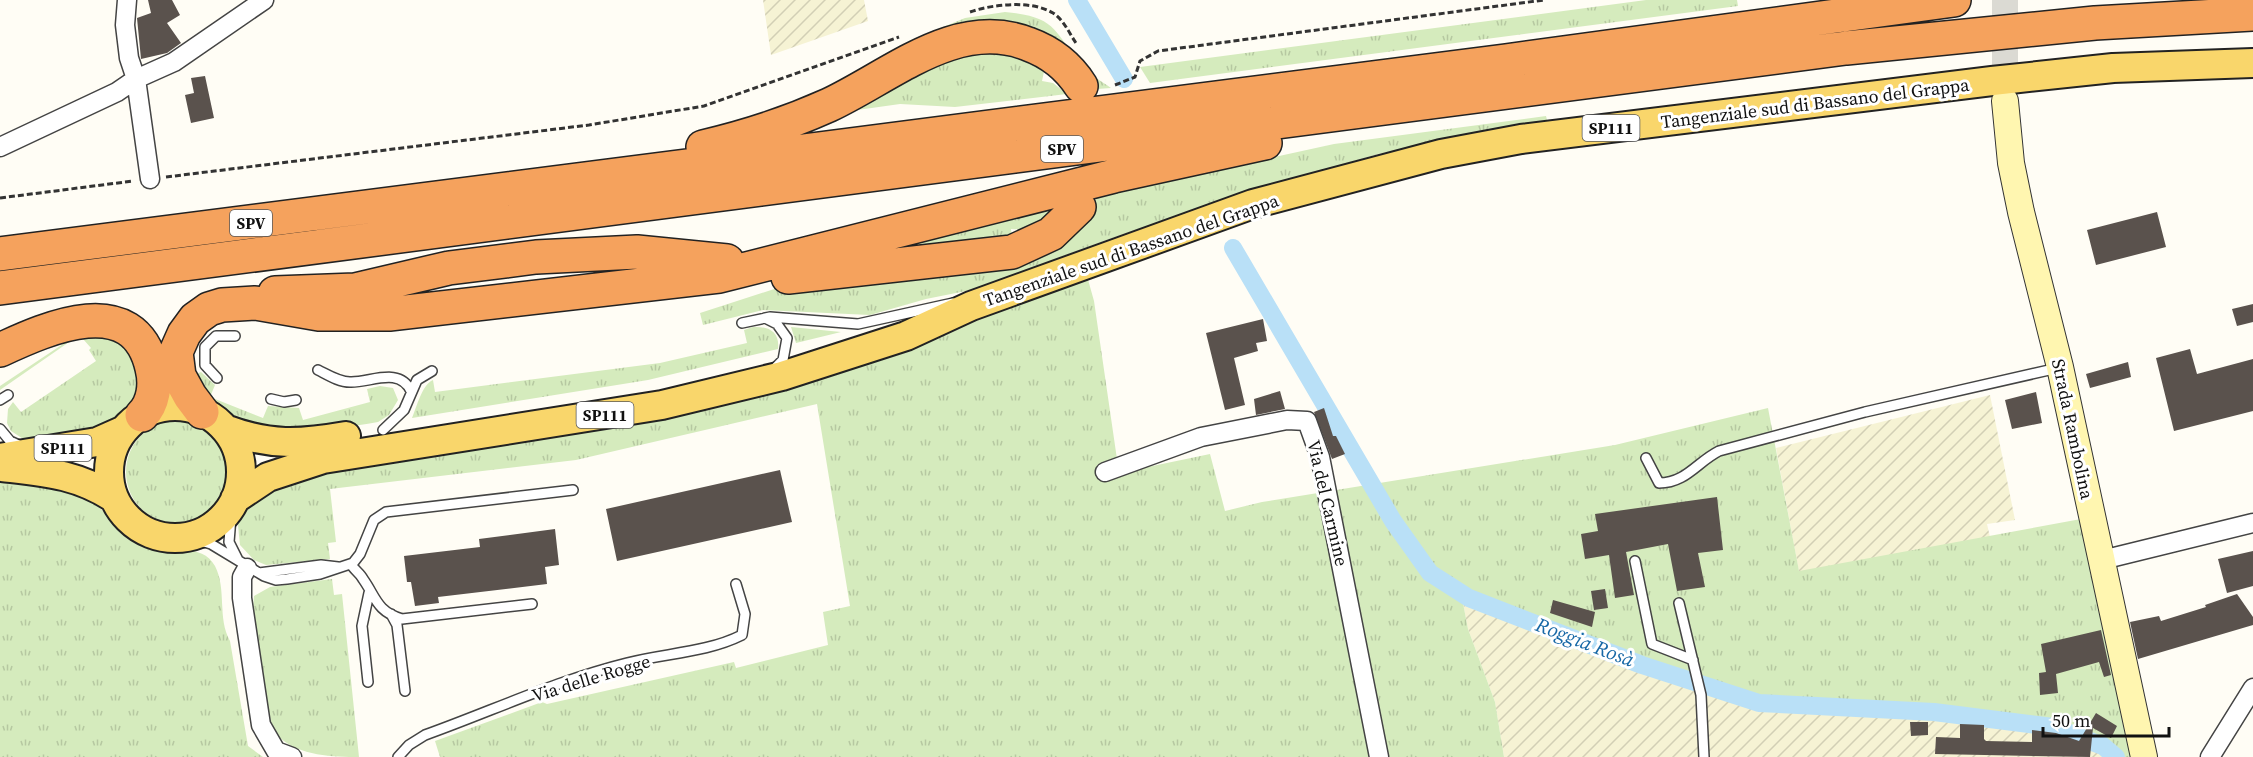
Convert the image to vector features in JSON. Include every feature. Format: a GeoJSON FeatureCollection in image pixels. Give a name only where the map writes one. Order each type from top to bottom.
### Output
{"type":"FeatureCollection","features":[{"type":"Feature","properties":{"kind":"highway","name":"SPV"},"geometry":{"type":"LineString","coordinates":[[0,254],[1954,0]]}},
{"type":"Feature","properties":{"kind":"highway","name":"SPV"},"geometry":{"type":"LineString","coordinates":[[0,288],[1846,48],[2125,20],[2253,15]]}},
{"type":"Feature","properties":{"kind":"highway"},"geometry":{"type":"LineString","coordinates":[[236,303],[255,303],[334,315],[389,314],[718,276],[1114,176],[1318,133],[2022,40],[2100,27],[2125,20]]}},
{"type":"Feature","properties":{"kind":"highway"},"geometry":{"type":"LineString","coordinates":[[503,190],[542,171],[676,153],[770,129],[837,101],[937,48],[974,37],[1001,36],[1039,48],[1065,67],[1100,86]]}},
{"type":"Feature","properties":{"kind":"highway"},"geometry":{"type":"LineString","coordinates":[[718,276],[765,279],[1003,254],[1040,242],[1079,207]]}},
{"type":"Feature","properties":{"kind":"highway"},"geometry":{"type":"LineString","coordinates":[[214,421],[190,396],[179,376],[176,360],[179,344],[187,328],[199,315],[209,309],[286,291],[355,290],[449,268],[536,257],[637,252],[763,265]]}},
{"type":"Feature","properties":{"kind":"highway"},"geometry":{"type":"LineString","coordinates":[[0,350],[38,332],[69,323],[94,320],[117,324],[139,340],[153,369],[154,387],[151,402],[133,423]]}},
{"type":"Feature","properties":{"kind":"main road","name":"Tangenziale sud di Bassano del Grappa"},"geometry":{"type":"LineString","coordinates":[[0,466],[62,474],[93,484],[114,498],[123,513],[151,533],[168,537],[185,537],[201,532],[216,523],[233,502],[261,481],[299,465],[425,442],[651,407],[808,369],[884,344],[981,303],[1253,204],[1349,177],[1487,146],[2003,80],[2113,68],[2253,63]]}},
{"type":"Feature","properties":{"kind":"main road","name":"Tangenziale sud di Bassano del Grappa"},"geometry":{"type":"LineString","coordinates":[[0,458],[96,442],[172,406],[273,443],[311,442],[639,390],[785,357],[981,303]]}},
{"type":"Feature","properties":{"kind":"main road"},"geometry":{"type":"LineString","coordinates":[[214,421],[239,455],[240,485],[233,502]]}},
{"type":"Feature","properties":{"kind":"main road","name":"SP111"},"geometry":{"type":"LineString","coordinates":[[114,498],[110,480],[110,463],[115,446],[133,423]]}},
{"type":"Feature","properties":{"kind":"street"},"geometry":{"type":"LineString","coordinates":[[127,0],[125,25],[129,58],[136,80],[150,179]]}},
{"type":"Feature","properties":{"kind":"street"},"geometry":{"type":"LineString","coordinates":[[0,147],[117,92],[174,62],[264,0]]}},
{"type":"Feature","properties":{"kind":"street","name":"Strada Rambolina"},"geometry":{"type":"LineString","coordinates":[[2005,101],[2011,163],[2021,212],[2060,367],[2144,757]]}},
{"type":"Feature","properties":{"kind":"street","name":"Via del Carmine"},"geometry":{"type":"LineString","coordinates":[[1105,472],[1201,437],[1287,420],[1307,421],[1320,457],[1379,757]]}},
{"type":"Feature","properties":{"kind":"street"},"geometry":{"type":"LineString","coordinates":[[2102,560],[2253,523]]}},
{"type":"Feature","properties":{"kind":"street"},"geometry":{"type":"LineString","coordinates":[[248,568],[242,577],[242,598],[261,725],[276,751],[292,757]]}},
{"type":"Feature","properties":{"kind":"street"},"geometry":{"type":"LineString","coordinates":[[2210,757],[2253,688]]}},
{"type":"Feature","properties":{"kind":"lane"},"geometry":{"type":"LineString","coordinates":[[742,323],[765,318],[858,324],[933,305],[981,303]]}},
{"type":"Feature","properties":{"kind":"lane"},"geometry":{"type":"LineString","coordinates":[[425,442],[444,432],[461,427],[616,403],[727,381],[776,368],[785,357],[787,342],[785,333],[777,324],[765,318]]}},
{"type":"Feature","properties":{"kind":"lane"},"geometry":{"type":"LineString","coordinates":[[218,378],[205,365],[205,347],[216,336],[235,336]]}},
{"type":"Feature","properties":{"kind":"lane"},"geometry":{"type":"LineString","coordinates":[[1646,458],[1659,483],[1669,483],[1690,474],[1709,456],[1719,451],[1864,412],[2060,367]]}},
{"type":"Feature","properties":{"kind":"lane"},"geometry":{"type":"LineString","coordinates":[[318,370],[348,382],[385,377],[404,382],[411,391]]}},
{"type":"Feature","properties":{"kind":"lane"},"geometry":{"type":"LineString","coordinates":[[383,430],[404,410],[417,380],[432,371]]}},
{"type":"Feature","properties":{"kind":"lane"},"geometry":{"type":"LineString","coordinates":[[271,399],[284,402],[296,400]]}},
{"type":"Feature","properties":{"kind":"lane"},"geometry":{"type":"LineString","coordinates":[[0,429],[14,444],[44,451]]}},
{"type":"Feature","properties":{"kind":"lane"},"geometry":{"type":"LineString","coordinates":[[185,537],[211,544],[248,568],[280,580],[320,574],[351,564],[360,554],[374,520],[381,514],[573,490]]}},
{"type":"Feature","properties":{"kind":"lane"},"geometry":{"type":"LineString","coordinates":[[233,502],[229,542],[248,568]]}},
{"type":"Feature","properties":{"kind":"lane"},"geometry":{"type":"LineString","coordinates":[[1635,561],[1652,644],[1693,660]]}},
{"type":"Feature","properties":{"kind":"lane"},"geometry":{"type":"LineString","coordinates":[[351,564],[378,605],[391,615],[397,625],[405,691]]}},
{"type":"Feature","properties":{"kind":"lane","name":"Via delle Rogge"},"geometry":{"type":"LineString","coordinates":[[398,757],[409,745],[425,735],[576,679],[627,663],[733,640],[742,635],[745,615],[736,584]]}},
{"type":"Feature","properties":{"kind":"lane"},"geometry":{"type":"LineString","coordinates":[[368,682],[362,626],[369,593]]}},
{"type":"Feature","properties":{"kind":"lane"},"geometry":{"type":"LineString","coordinates":[[1679,603],[1701,695],[1704,757]]}},
{"type":"Feature","properties":{"kind":"lane"},"geometry":{"type":"LineString","coordinates":[[391,615],[405,619],[531,604]]}},
{"type":"Feature","properties":{"kind":"path"},"geometry":{"type":"LineString","coordinates":[[1100,86],[1135,77],[1140,61],[1158,51],[1544,0]]}},
{"type":"Feature","properties":{"kind":"path"},"geometry":{"type":"LineString","coordinates":[[968,13],[1020,5],[1041,8],[1061,20],[1077,45]]}},
{"type":"Feature","properties":{"kind":"path"},"geometry":{"type":"LineString","coordinates":[[0,198],[589,125],[704,106],[904,35]]}},
{"type":"Feature","properties":{"kind":"shaded area"},"geometry":{"type":"Polygon","coordinates":[[[763,0],[864,0],[868,21],[771,55],[763,0]]]}},
{"type":"Feature","properties":{"kind":"shaded area"},"geometry":{"type":"Polygon","coordinates":[[[1990,395],[2015,520],[1987,524],[2010,625],[1815,658],[1776,448],[1990,395]]]}},
{"type":"Feature","properties":{"kind":"shaded area"},"geometry":{"type":"Polygon","coordinates":[[[1462,598],[1726,701],[1763,709],[1955,719],[2033,729],[2057,733],[2083,742],[2107,757],[1504,757],[1495,702],[1468,629],[1462,598]]]}},
{"type":"Feature","properties":{"kind":"green space"},"geometry":{"type":"Polygon","coordinates":[[[1646,0],[1737,0],[1738,6],[1150,83],[1140,67],[1646,0]]]}},
{"type":"Feature","properties":{"kind":"green space"},"geometry":{"type":"Polygon","coordinates":[[[1005,12],[1035,17],[1052,27],[1081,65],[1111,88],[1097,89],[1069,57],[1062,41],[1052,46],[915,50],[909,41],[965,18],[1005,12]]]}},
{"type":"Feature","properties":{"kind":"green space"},"geometry":{"type":"Polygon","coordinates":[[[973,52],[1006,52],[1045,67],[1042,81],[1053,83],[1067,94],[955,107],[900,104],[836,113],[929,66],[973,52]]]}},
{"type":"Feature","properties":{"kind":"green space"},"geometry":{"type":"Polygon","coordinates":[[[1546,116],[1547,120],[1378,154],[1239,195],[1115,237],[971,290],[926,299],[870,315],[763,310],[703,325],[700,313],[802,280],[947,268],[1093,204],[1099,195],[1334,144],[1546,116]]]}},
{"type":"Feature","properties":{"kind":"green space"},"geometry":{"type":"Polygon","coordinates":[[[1065,196],[1049,215],[1035,225],[1028,228],[1011,229],[1012,238],[970,249],[845,253],[1065,196]]]}},
{"type":"Feature","properties":{"kind":"green space"},"geometry":{"type":"Polygon","coordinates":[[[1087,276],[1094,301],[1119,473],[1210,454],[1225,511],[1262,502],[1615,445],[1768,408],[1799,571],[2081,519],[2140,757],[2107,757],[2083,742],[2057,733],[2033,729],[1955,719],[1744,705],[1690,688],[1462,598],[1468,629],[1495,702],[1504,757],[440,757],[435,741],[542,702],[547,704],[734,662],[736,668],[828,645],[823,612],[850,606],[817,404],[576,460],[330,489],[336,542],[328,543],[330,559],[266,565],[254,560],[240,545],[238,525],[240,516],[249,502],[304,474],[598,423],[1087,276]]]}},
{"type":"Feature","properties":{"kind":"green space"},"geometry":{"type":"Polygon","coordinates":[[[753,327],[772,331],[777,338],[778,349],[648,380],[412,418],[423,391],[433,380],[435,392],[660,363],[747,343],[744,330],[753,327]]]}},
{"type":"Feature","properties":{"kind":"green space"},"geometry":{"type":"Polygon","coordinates":[[[791,327],[841,332],[796,343],[791,327]]]}},
{"type":"Feature","properties":{"kind":"green space"},"geometry":{"type":"Polygon","coordinates":[[[96,335],[118,342],[128,351],[134,362],[137,387],[128,411],[108,427],[91,432],[25,440],[11,431],[7,423],[8,409],[13,402],[21,412],[96,361],[89,350],[91,348],[83,339],[72,340],[0,390],[0,386],[72,338],[96,335]]]}},
{"type":"Feature","properties":{"kind":"green space"},"geometry":{"type":"Polygon","coordinates":[[[201,372],[215,385],[210,397],[263,418],[268,406],[299,408],[303,420],[370,402],[367,389],[380,386],[393,388],[398,400],[389,415],[378,422],[323,430],[267,429],[232,418],[220,410],[189,377],[201,372]]]}},
{"type":"Feature","properties":{"kind":"green space"},"geometry":{"type":"Polygon","coordinates":[[[178,420],[198,424],[215,435],[226,452],[230,472],[226,492],[215,509],[198,520],[178,524],[158,520],[141,509],[130,492],[126,472],[130,452],[141,435],[158,424],[178,420]]]}},
{"type":"Feature","properties":{"kind":"green space"},"geometry":{"type":"Polygon","coordinates":[[[0,479],[59,486],[81,494],[99,507],[131,539],[156,549],[194,551],[209,559],[215,566],[221,584],[224,623],[230,641],[248,746],[263,757],[0,757],[0,479]]]}},
{"type":"Feature","properties":{"kind":"green space"},"geometry":{"type":"Polygon","coordinates":[[[332,579],[334,595],[342,594],[359,757],[317,754],[287,743],[279,737],[274,728],[265,697],[253,610],[254,596],[270,587],[332,579]]]}},
{"type":"Feature","properties":{"kind":"building"},"geometry":{"type":"Polygon","coordinates":[[[148,0],[172,0],[180,15],[167,23],[181,43],[167,53],[141,59],[137,18],[151,13],[148,0]]]}},
{"type":"Feature","properties":{"kind":"building"},"geometry":{"type":"Polygon","coordinates":[[[205,76],[214,118],[191,123],[185,95],[194,93],[191,78],[205,76]]]}},
{"type":"Feature","properties":{"kind":"building"},"geometry":{"type":"Polygon","coordinates":[[[2157,212],[2166,247],[2096,265],[2087,230],[2157,212]]]}},
{"type":"Feature","properties":{"kind":"building"},"geometry":{"type":"Polygon","coordinates":[[[2253,304],[2253,322],[2237,326],[2232,309],[2253,304]]]}},
{"type":"Feature","properties":{"kind":"building"},"geometry":{"type":"Polygon","coordinates":[[[1263,319],[1267,341],[1256,343],[1258,351],[1234,358],[1245,405],[1225,410],[1206,333],[1263,319]]]}},
{"type":"Feature","properties":{"kind":"building"},"geometry":{"type":"Polygon","coordinates":[[[2190,349],[2197,374],[2253,359],[2253,411],[2174,431],[2156,358],[2190,349]]]}},
{"type":"Feature","properties":{"kind":"building"},"geometry":{"type":"Polygon","coordinates":[[[2128,362],[2131,377],[2090,388],[2086,374],[2128,362]]]}},
{"type":"Feature","properties":{"kind":"building"},"geometry":{"type":"Polygon","coordinates":[[[1280,391],[1285,409],[1256,415],[1254,399],[1280,391]]]}},
{"type":"Feature","properties":{"kind":"building"},"geometry":{"type":"Polygon","coordinates":[[[2036,392],[2042,423],[2012,429],[2005,400],[2036,392]]]}},
{"type":"Feature","properties":{"kind":"building"},"geometry":{"type":"Polygon","coordinates":[[[1324,408],[1333,436],[1336,436],[1345,454],[1332,459],[1314,412],[1324,408]]]}},
{"type":"Feature","properties":{"kind":"building"},"geometry":{"type":"Polygon","coordinates":[[[780,470],[792,522],[617,561],[606,509],[780,470]]]}},
{"type":"Feature","properties":{"kind":"building"},"geometry":{"type":"Polygon","coordinates":[[[1717,497],[1723,550],[1698,553],[1705,587],[1677,591],[1668,544],[1626,552],[1634,595],[1615,598],[1609,555],[1585,559],[1581,534],[1598,531],[1595,514],[1717,497]]]}},
{"type":"Feature","properties":{"kind":"building"},"geometry":{"type":"Polygon","coordinates":[[[555,529],[559,565],[545,567],[547,584],[438,597],[439,603],[415,606],[411,582],[407,582],[404,556],[480,547],[479,539],[555,529]]]}},
{"type":"Feature","properties":{"kind":"building"},"geometry":{"type":"Polygon","coordinates":[[[2253,551],[2253,586],[2227,593],[2218,559],[2253,551]]]}},
{"type":"Feature","properties":{"kind":"building"},"geometry":{"type":"Polygon","coordinates":[[[1605,589],[1608,608],[1594,610],[1591,591],[1605,589]]]}},
{"type":"Feature","properties":{"kind":"building"},"geometry":{"type":"Polygon","coordinates":[[[2237,594],[2253,617],[2253,625],[2138,659],[2130,622],[2159,616],[2161,621],[2206,607],[2205,605],[2237,594]]]}},
{"type":"Feature","properties":{"kind":"building"},"geometry":{"type":"Polygon","coordinates":[[[1553,600],[1595,612],[1592,627],[1550,613],[1553,600]]]}},
{"type":"Feature","properties":{"kind":"building"},"geometry":{"type":"Polygon","coordinates":[[[2101,630],[2111,675],[2104,677],[2099,662],[2056,674],[2058,693],[2040,695],[2039,673],[2046,672],[2041,644],[2101,630]]]}},
{"type":"Feature","properties":{"kind":"building"},"geometry":{"type":"Polygon","coordinates":[[[2096,713],[2117,726],[2111,738],[2093,728],[2090,757],[1935,754],[1936,737],[1960,738],[1960,724],[1984,725],[1986,741],[2032,742],[2032,730],[2056,733],[2079,741],[2096,713]]]}},
{"type":"Feature","properties":{"kind":"building"},"geometry":{"type":"Polygon","coordinates":[[[1910,722],[1928,722],[1928,735],[1911,736],[1910,722]]]}},
{"type":"Feature","properties":{"kind":"waterway","name":"Roggia Rosà"},"geometry":{"type":"LineString","coordinates":[[1077,0],[1124,79]]}},
{"type":"Feature","properties":{"kind":"waterway","name":"Roggia Rosà"},"geometry":{"type":"LineString","coordinates":[[1233,248],[1393,521],[1430,573],[1469,598],[1642,665],[1759,703],[1934,712],[2053,727],[2103,746],[2116,757]]}},
{"type":"Feature","properties":{"kind":"tunnel"},"geometry":{"type":"LineString","coordinates":[[2005,0],[2005,101]]}}]}
